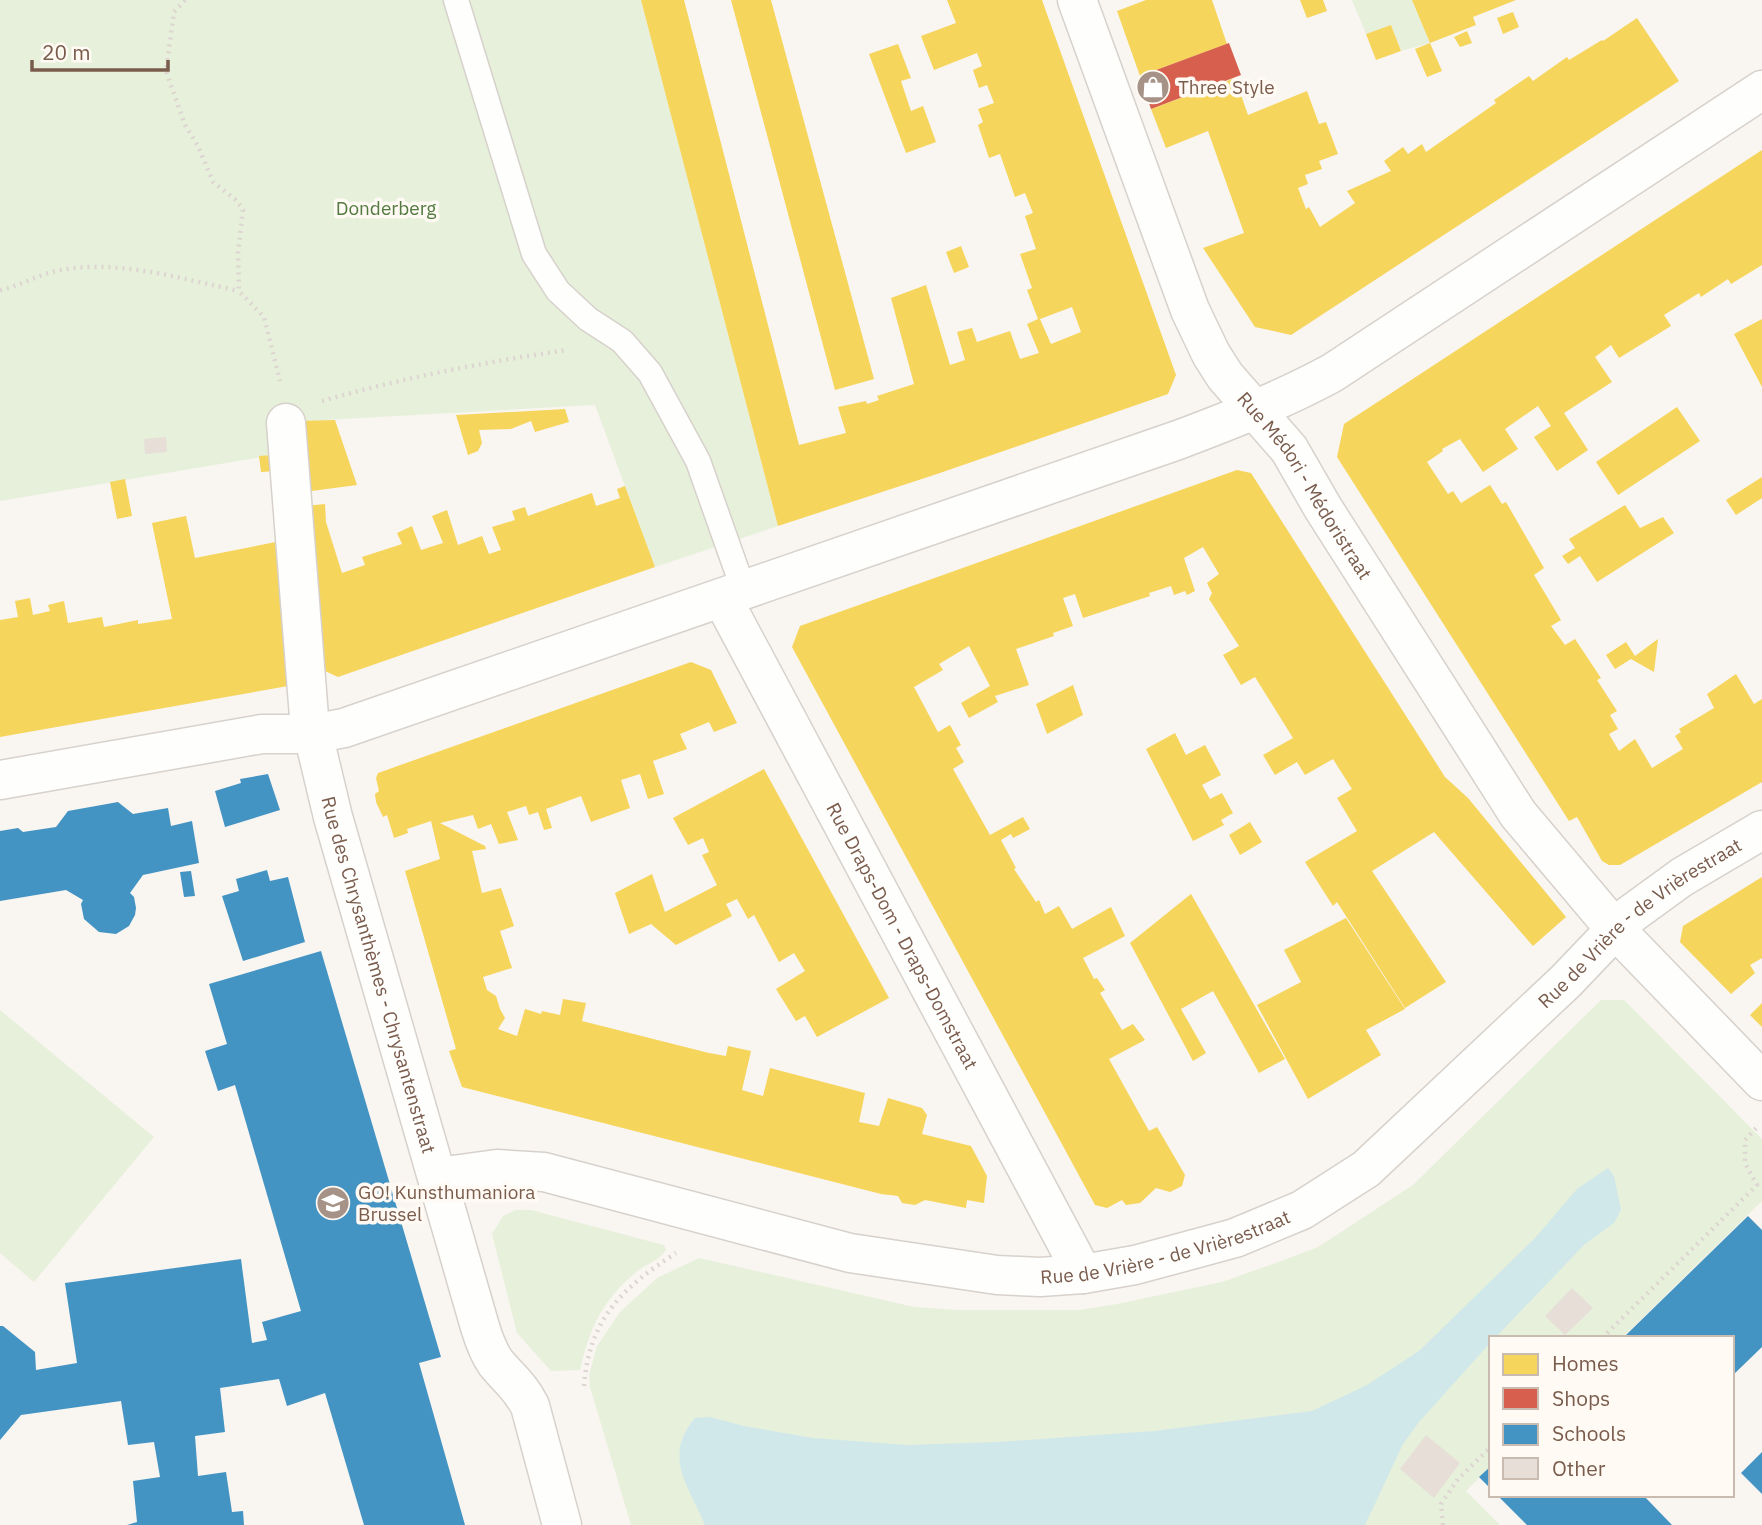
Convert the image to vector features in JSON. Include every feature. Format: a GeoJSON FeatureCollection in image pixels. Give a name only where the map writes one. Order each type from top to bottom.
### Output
{"type":"FeatureCollection","features":[{"type":"Feature","properties":{"kind":"street","name":"Rue Médori - Médoristraat"},"geometry":{"type":"LineString","coordinates":[[1077,0],[1190,310],[1211,354],[1225,376],[1289,449],[1323,508],[1506,797],[1615,929],[1762,1082]]}},
{"type":"Feature","properties":{"kind":"street"},"geometry":{"type":"LineString","coordinates":[[0,780],[262,734],[312,734],[344,728],[1165,445],[1255,410],[1283,399],[1332,373],[1762,90]]}},
{"type":"Feature","properties":{"kind":"street","name":"Rue des Chrysanthèmes - Chrysantenstraat"},"geometry":{"type":"LineString","coordinates":[[285,417],[312,734],[333,817],[487,1349],[496,1363],[521,1388],[530,1406],[562,1525]]}},
{"type":"Feature","properties":{"kind":"street","name":"Rue Draps-Dom - Draps-Domstraat"},"geometry":{"type":"LineString","coordinates":[[733,595],[1083,1274]]}},
{"type":"Feature","properties":{"kind":"street","name":"Rue de Vrière - de Vrièrestraat"},"geometry":{"type":"LineString","coordinates":[[438,1177],[497,1169],[544,1172],[872,1258],[997,1275],[1040,1277],[1083,1274],[1135,1265],[1235,1238],[1302,1209],[1366,1169],[1566,981],[1627,917],[1656,895],[1762,830]]}},
{"type":"Feature","properties":{"kind":"lane"},"geometry":{"type":"LineString","coordinates":[[456,0],[534,254],[558,291],[588,320],[622,341],[650,373],[698,461],[733,595]]}},
{"type":"Feature","properties":{"kind":"path"},"geometry":{"type":"LineString","coordinates":[[182,1],[174,12],[166,71],[185,125],[198,146],[213,181],[236,200],[243,210],[238,253],[239,291]]}},
{"type":"Feature","properties":{"kind":"path"},"geometry":{"type":"LineString","coordinates":[[0,290],[17,287],[57,271],[93,267],[155,273],[239,291],[264,317],[278,367],[285,417],[374,386],[513,357],[622,341]]}},
{"type":"Feature","properties":{"kind":"path"},"geometry":{"type":"LineString","coordinates":[[1604,1336],[1757,1185],[1745,1163],[1745,1140],[1758,1126]]}},
{"type":"Feature","properties":{"kind":"path"},"geometry":{"type":"LineString","coordinates":[[584,1386],[590,1345],[599,1323],[619,1297],[643,1275],[682,1249]]}},
{"type":"Feature","properties":{"kind":"path"},"geometry":{"type":"LineString","coordinates":[[1443,1525],[1441,1504],[1458,1479],[1489,1449]]}},
{"type":"Feature","properties":{"kind":"green space","name":"Donderberg"},"geometry":{"type":"Polygon","coordinates":[[[0,0],[641,0],[778,526],[655,567],[595,405],[271,423],[274,455],[0,501],[0,0]]]}},
{"type":"Feature","properties":{"kind":"green space"},"geometry":{"type":"Polygon","coordinates":[[[1352,0],[1412,0],[1430,43],[1401,51],[1391,25],[1366,34],[1352,0]]]}},
{"type":"Feature","properties":{"kind":"green space"},"geometry":{"type":"Polygon","coordinates":[[[1601,1000],[1624,1000],[1762,1139],[1762,1201],[1624,1336],[1489,1336],[1489,1468],[1466,1491],[1500,1525],[631,1525],[590,1387],[589,1375],[597,1346],[620,1312],[657,1278],[699,1258],[914,1307],[957,1310],[1080,1310],[1222,1282],[1318,1247],[1413,1185],[1601,1000]]]}},
{"type":"Feature","properties":{"kind":"green space"},"geometry":{"type":"Polygon","coordinates":[[[0,1010],[154,1137],[34,1282],[0,1253],[0,1010]]]}},
{"type":"Feature","properties":{"kind":"green space"},"geometry":{"type":"Polygon","coordinates":[[[516,1210],[531,1210],[664,1245],[666,1250],[635,1273],[605,1305],[588,1341],[580,1370],[551,1371],[517,1333],[492,1234],[503,1216],[516,1210]]]}},
{"type":"Feature","properties":{"kind":"water"},"geometry":{"type":"Polygon","coordinates":[[[1608,1168],[1614,1176],[1621,1210],[1614,1223],[1585,1244],[1497,1336],[1489,1336],[1489,1344],[1419,1422],[1403,1444],[1365,1525],[705,1525],[682,1472],[680,1446],[685,1432],[695,1418],[710,1417],[813,1438],[908,1445],[1154,1431],[1312,1411],[1367,1385],[1419,1351],[1535,1238],[1577,1189],[1608,1168]]]}},
{"type":"Feature","properties":{"kind":"building: Homes"},"geometry":{"type":"Polygon","coordinates":[[[641,0],[684,0],[799,445],[846,433],[838,407],[866,401],[867,404],[879,400],[877,396],[914,384],[891,298],[926,285],[950,365],[965,360],[957,332],[972,328],[977,342],[1010,331],[1020,359],[1039,353],[1027,324],[1038,319],[1027,290],[1032,288],[1020,254],[1036,249],[1025,216],[1033,213],[1025,193],[1015,197],[1000,154],[989,158],[978,125],[983,122],[978,109],[994,103],[987,85],[979,88],[973,70],[982,66],[977,53],[934,70],[921,36],[956,23],[947,0],[1042,0],[1176,375],[1168,394],[778,526],[641,0]],[[1072,307],[1040,319],[1051,344],[1081,332],[1072,307]]]}},
{"type":"Feature","properties":{"kind":"building: Homes"},"geometry":{"type":"Polygon","coordinates":[[[731,0],[771,0],[874,379],[835,390],[731,0]]]}},
{"type":"Feature","properties":{"kind":"building: Homes"},"geometry":{"type":"Polygon","coordinates":[[[1146,0],[1212,0],[1227,44],[1140,76],[1117,11],[1146,0]]]}},
{"type":"Feature","properties":{"kind":"building: Homes"},"geometry":{"type":"Polygon","coordinates":[[[1300,0],[1323,0],[1327,11],[1307,18],[1300,0]]]}},
{"type":"Feature","properties":{"kind":"building: Homes"},"geometry":{"type":"Polygon","coordinates":[[[1412,0],[1516,0],[1473,17],[1476,25],[1430,43],[1412,0]]]}},
{"type":"Feature","properties":{"kind":"building: Homes"},"geometry":{"type":"Polygon","coordinates":[[[1513,12],[1519,27],[1503,34],[1497,18],[1513,12]]]}},
{"type":"Feature","properties":{"kind":"building: Homes"},"geometry":{"type":"Polygon","coordinates":[[[1637,18],[1679,81],[1291,335],[1255,327],[1203,248],[1244,233],[1208,131],[1166,148],[1151,109],[1235,78],[1248,115],[1307,91],[1319,124],[1326,122],[1338,154],[1319,161],[1322,169],[1305,175],[1308,184],[1298,188],[1306,209],[1309,207],[1320,227],[1355,203],[1347,191],[1391,171],[1384,161],[1403,147],[1408,154],[1422,144],[1426,152],[1496,103],[1494,100],[1529,76],[1533,81],[1567,57],[1569,60],[1637,18]]]}},
{"type":"Feature","properties":{"kind":"building: Homes"},"geometry":{"type":"Polygon","coordinates":[[[1391,25],[1401,51],[1376,60],[1366,34],[1391,25]]]}},
{"type":"Feature","properties":{"kind":"building: Homes"},"geometry":{"type":"Polygon","coordinates":[[[1467,31],[1472,43],[1460,47],[1454,37],[1467,31]]]}},
{"type":"Feature","properties":{"kind":"building: Homes"},"geometry":{"type":"Polygon","coordinates":[[[1430,43],[1442,71],[1427,77],[1415,49],[1430,43]]]}},
{"type":"Feature","properties":{"kind":"building: Homes"},"geometry":{"type":"Polygon","coordinates":[[[898,44],[911,78],[901,81],[911,111],[923,106],[936,142],[906,153],[869,54],[898,44]]]}},
{"type":"Feature","properties":{"kind":"building: Homes"},"geometry":{"type":"Polygon","coordinates":[[[1762,150],[1762,265],[1731,284],[1728,279],[1701,297],[1699,293],[1664,315],[1671,326],[1619,358],[1611,345],[1595,357],[1612,382],[1564,413],[1588,450],[1557,471],[1534,437],[1551,426],[1538,406],[1505,429],[1518,449],[1483,472],[1460,439],[1427,462],[1448,494],[1453,491],[1461,503],[1490,485],[1502,504],[1506,502],[1544,568],[1534,575],[1561,620],[1551,626],[1565,645],[1575,639],[1601,678],[1597,680],[1617,711],[1610,715],[1618,729],[1609,734],[1619,751],[1635,739],[1652,768],[1683,749],[1675,736],[1681,732],[1679,729],[1714,708],[1707,694],[1736,674],[1754,704],[1762,699],[1762,782],[1620,865],[1609,865],[1602,861],[1577,817],[1569,821],[1337,457],[1344,424],[1762,150]]]}},
{"type":"Feature","properties":{"kind":"building: Homes"},"geometry":{"type":"Polygon","coordinates":[[[961,246],[969,267],[954,273],[946,252],[961,246]]]}},
{"type":"Feature","properties":{"kind":"building: Homes"},"geometry":{"type":"Polygon","coordinates":[[[1762,319],[1762,387],[1734,334],[1762,319]]]}},
{"type":"Feature","properties":{"kind":"building: Homes"},"geometry":{"type":"Polygon","coordinates":[[[1677,407],[1700,441],[1618,495],[1596,462],[1677,407]]]}},
{"type":"Feature","properties":{"kind":"building: Homes"},"geometry":{"type":"Polygon","coordinates":[[[565,409],[569,422],[535,432],[531,421],[511,429],[479,430],[482,443],[478,451],[468,455],[456,415],[565,409]]]}},
{"type":"Feature","properties":{"kind":"building: Homes"},"geometry":{"type":"Polygon","coordinates":[[[335,420],[357,485],[304,492],[296,421],[335,420]]]}},
{"type":"Feature","properties":{"kind":"building: Homes"},"geometry":{"type":"Polygon","coordinates":[[[274,455],[276,471],[261,472],[259,456],[274,455]]]}},
{"type":"Feature","properties":{"kind":"building: Homes"},"geometry":{"type":"Polygon","coordinates":[[[1237,470],[1251,473],[1445,777],[1468,798],[1566,917],[1533,946],[1434,832],[1372,871],[1446,982],[1405,1008],[1337,902],[1333,906],[1305,862],[1357,831],[1337,798],[1352,789],[1333,759],[1305,775],[1297,762],[1275,775],[1263,755],[1293,738],[1255,677],[1241,685],[1223,655],[1239,646],[1209,599],[1212,593],[1207,583],[1219,574],[1203,547],[1184,558],[1195,591],[1187,595],[1185,591],[1174,595],[1171,586],[1149,593],[1150,596],[1083,618],[1075,594],[1063,598],[1073,626],[1053,633],[1054,636],[1016,649],[1029,685],[995,696],[998,702],[969,718],[961,703],[990,686],[969,646],[939,664],[943,670],[914,687],[938,732],[950,725],[961,745],[956,748],[964,762],[953,769],[990,835],[1023,817],[1030,829],[1013,838],[1011,834],[1001,840],[1016,868],[1014,869],[1036,902],[1039,900],[1045,914],[1059,906],[1072,929],[1111,907],[1125,936],[1083,958],[1094,979],[1097,978],[1105,990],[1100,993],[1122,1030],[1133,1024],[1145,1040],[1109,1059],[1149,1131],[1157,1127],[1185,1175],[1182,1186],[1170,1192],[1156,1188],[1140,1203],[1126,1205],[1122,1200],[1107,1208],[1095,1205],[792,647],[800,626],[1237,470]]]}},
{"type":"Feature","properties":{"kind":"building: Homes"},"geometry":{"type":"Polygon","coordinates":[[[1762,477],[1762,498],[1736,515],[1726,500],[1762,477]]]}},
{"type":"Feature","properties":{"kind":"building: Homes"},"geometry":{"type":"Polygon","coordinates":[[[125,479],[132,516],[117,519],[110,482],[125,479]]]}},
{"type":"Feature","properties":{"kind":"building: Homes"},"geometry":{"type":"Polygon","coordinates":[[[625,486],[655,567],[338,677],[325,671],[305,506],[325,504],[326,522],[342,573],[365,565],[362,557],[402,544],[397,533],[412,526],[421,550],[443,543],[432,516],[447,510],[458,545],[482,536],[489,554],[501,550],[492,527],[515,520],[512,511],[525,507],[528,516],[592,493],[596,506],[620,498],[617,489],[625,486]]]}},
{"type":"Feature","properties":{"kind":"building: Homes"},"geometry":{"type":"Polygon","coordinates":[[[1625,505],[1640,528],[1663,517],[1674,533],[1597,582],[1580,556],[1568,564],[1562,556],[1575,548],[1569,539],[1625,505]]]}},
{"type":"Feature","properties":{"kind":"building: Homes"},"geometry":{"type":"Polygon","coordinates":[[[186,516],[195,558],[281,541],[288,686],[0,737],[0,620],[18,617],[15,601],[30,598],[33,615],[50,611],[48,605],[64,601],[68,623],[102,617],[104,627],[138,620],[138,624],[172,619],[152,523],[186,516]]]}},
{"type":"Feature","properties":{"kind":"building: Homes"},"geometry":{"type":"Polygon","coordinates":[[[1658,639],[1654,672],[1631,659],[1615,669],[1606,655],[1626,642],[1635,656],[1658,639]]]}},
{"type":"Feature","properties":{"kind":"building: Homes"},"geometry":{"type":"Polygon","coordinates":[[[691,662],[711,670],[737,723],[714,732],[709,722],[680,734],[687,749],[653,761],[664,794],[648,799],[640,774],[621,780],[630,808],[591,822],[581,796],[546,809],[552,828],[544,830],[538,812],[529,815],[526,806],[507,812],[518,840],[499,844],[491,824],[478,829],[473,815],[440,823],[485,846],[486,849],[472,851],[482,893],[501,888],[514,926],[500,931],[512,968],[483,977],[487,990],[496,996],[505,1018],[498,1029],[517,1036],[525,1009],[541,1014],[542,1011],[560,1015],[563,999],[586,1003],[582,1021],[709,1053],[726,1056],[728,1046],[751,1051],[742,1090],[763,1096],[770,1068],[865,1093],[859,1122],[879,1126],[888,1098],[922,1108],[927,1115],[922,1134],[971,1146],[987,1176],[984,1203],[967,1200],[966,1208],[925,1200],[915,1205],[902,1203],[898,1196],[881,1194],[462,1087],[449,1051],[456,1049],[405,871],[440,859],[431,821],[407,829],[408,833],[394,838],[387,815],[383,817],[376,802],[375,794],[379,791],[376,778],[378,773],[691,662]]]}},
{"type":"Feature","properties":{"kind":"building: Homes"},"geometry":{"type":"Polygon","coordinates":[[[1073,685],[1083,715],[1047,734],[1036,704],[1073,685]]]}},
{"type":"Feature","properties":{"kind":"building: Homes"},"geometry":{"type":"Polygon","coordinates":[[[1175,733],[1186,755],[1205,745],[1221,775],[1202,785],[1210,799],[1222,793],[1233,813],[1221,820],[1224,825],[1193,841],[1146,749],[1175,733]]]}},
{"type":"Feature","properties":{"kind":"building: Homes"},"geometry":{"type":"Polygon","coordinates":[[[764,769],[889,998],[817,1037],[805,1016],[796,1021],[776,989],[805,971],[794,953],[779,962],[754,915],[748,919],[737,899],[726,904],[732,916],[676,945],[651,924],[629,934],[615,893],[652,874],[665,912],[717,885],[702,855],[709,852],[703,838],[688,845],[673,818],[764,769]]]}},
{"type":"Feature","properties":{"kind":"building: Homes"},"geometry":{"type":"Polygon","coordinates":[[[1250,822],[1262,842],[1240,855],[1229,835],[1250,822]]]}},
{"type":"Feature","properties":{"kind":"building: Homes"},"geometry":{"type":"Polygon","coordinates":[[[1762,877],[1762,958],[1750,965],[1755,973],[1731,994],[1680,942],[1683,926],[1762,877]]]}},
{"type":"Feature","properties":{"kind":"building: Homes"},"geometry":{"type":"Polygon","coordinates":[[[1191,894],[1285,1059],[1259,1073],[1213,991],[1181,1009],[1206,1053],[1193,1061],[1130,943],[1191,894]]]}},
{"type":"Feature","properties":{"kind":"building: Homes"},"geometry":{"type":"Polygon","coordinates":[[[1346,918],[1405,1009],[1366,1030],[1381,1055],[1308,1099],[1257,1005],[1301,982],[1284,950],[1346,918]]]}},
{"type":"Feature","properties":{"kind":"building: Homes"},"geometry":{"type":"Polygon","coordinates":[[[1762,1003],[1762,1027],[1750,1015],[1762,1003]]]}},
{"type":"Feature","properties":{"kind":"building: Shops"},"geometry":{"type":"Polygon","coordinates":[[[1229,43],[1241,75],[1151,109],[1140,76],[1229,43]]]}},
{"type":"Feature","properties":{"kind":"building: Schools"},"geometry":{"type":"Polygon","coordinates":[[[268,774],[280,810],[225,827],[215,791],[241,783],[240,779],[268,774]]]}},
{"type":"Feature","properties":{"kind":"building: Schools"},"geometry":{"type":"Polygon","coordinates":[[[118,802],[133,814],[168,808],[171,826],[192,821],[199,863],[143,875],[130,893],[134,897],[136,908],[129,926],[116,934],[99,932],[84,919],[81,904],[83,900],[66,890],[0,901],[0,831],[18,828],[23,832],[56,827],[68,811],[118,802]]]}},
{"type":"Feature","properties":{"kind":"building: Schools"},"geometry":{"type":"Polygon","coordinates":[[[267,870],[270,881],[288,877],[305,942],[243,961],[222,896],[239,891],[236,879],[267,870]]]}},
{"type":"Feature","properties":{"kind":"building: Schools"},"geometry":{"type":"Polygon","coordinates":[[[191,871],[195,896],[184,897],[180,872],[191,871]]]}},
{"type":"Feature","properties":{"kind":"building: Schools","name":"GO! Kunsthumaniora Brussel"},"geometry":{"type":"Polygon","coordinates":[[[321,951],[441,1357],[419,1363],[465,1525],[364,1525],[325,1393],[287,1406],[279,1379],[220,1388],[225,1432],[195,1436],[198,1476],[226,1472],[232,1512],[243,1511],[244,1525],[127,1525],[137,1522],[133,1481],[160,1477],[154,1442],[128,1445],[121,1401],[21,1415],[0,1440],[0,1326],[35,1352],[36,1370],[77,1363],[65,1283],[241,1259],[252,1343],[267,1340],[262,1322],[301,1311],[235,1085],[218,1091],[205,1051],[227,1044],[209,984],[321,951]]]}},
{"type":"Feature","properties":{"kind":"building: Schools"},"geometry":{"type":"Polygon","coordinates":[[[1748,1216],[1762,1230],[1762,1347],[1734,1374],[1734,1336],[1626,1335],[1748,1216]]]}},
{"type":"Feature","properties":{"kind":"building: Schools"},"geometry":{"type":"Polygon","coordinates":[[[1762,1452],[1762,1494],[1741,1473],[1762,1452]]]}},
{"type":"Feature","properties":{"kind":"building: Schools"},"geometry":{"type":"Polygon","coordinates":[[[1489,1468],[1489,1487],[1479,1477],[1489,1468]]]}},
{"type":"Feature","properties":{"kind":"building: Schools"},"geometry":{"type":"Polygon","coordinates":[[[1499,1497],[1645,1497],[1672,1525],[1527,1525],[1499,1497]]]}},
{"type":"Feature","properties":{"kind":"building: Other"},"geometry":{"type":"Polygon","coordinates":[[[166,437],[167,452],[145,454],[144,439],[166,437]]]}},
{"type":"Feature","properties":{"kind":"building: Other"},"geometry":{"type":"Polygon","coordinates":[[[1572,1288],[1593,1308],[1565,1335],[1545,1316],[1572,1288]]]}},
{"type":"Feature","properties":{"kind":"building: Other"},"geometry":{"type":"Polygon","coordinates":[[[1426,1435],[1460,1463],[1434,1498],[1400,1469],[1426,1435]]]}},
{"type":"Feature","properties":{"kind":"place","name":"Three Style"},"geometry":{"type":"Point","coordinates":[1153,87]}},
{"type":"Feature","properties":{"kind":"place","name":"GO! Kunsthumaniora Brussel"},"geometry":{"type":"Point","coordinates":[333,1203]}}]}
